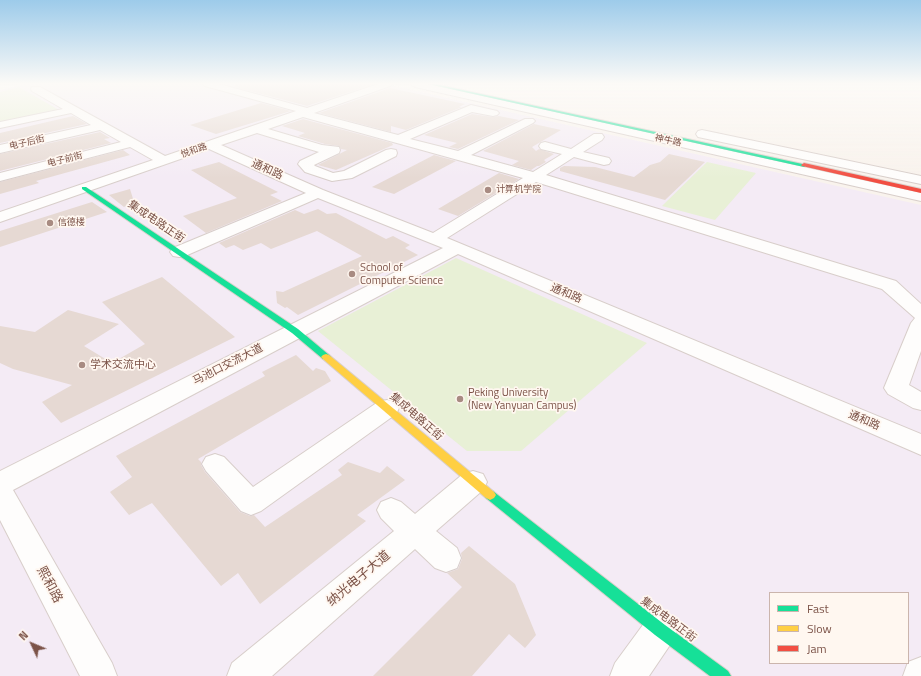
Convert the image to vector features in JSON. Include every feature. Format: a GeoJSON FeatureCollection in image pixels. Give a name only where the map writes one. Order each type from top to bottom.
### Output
{"type":"FeatureCollection","features":[{"type":"Feature","properties":{"kind":"main road","name":"神牛路"},"geometry":{"type":"LineString","coordinates":[[575,116],[921,191]]}},
{"type":"Feature","properties":{"kind":"main road","name":"神牛路"},"geometry":{"type":"LineString","coordinates":[[596,116],[921,186]]}},
{"type":"Feature","properties":{"kind":"main road","name":"集成电路正街"},"geometry":{"type":"LineString","coordinates":[[84,188],[295,331],[473,482],[660,630],[723,676]]}},
{"type":"Feature","properties":{"kind":"street"},"geometry":{"type":"LineString","coordinates":[[0,125],[45,116]]}},
{"type":"Feature","properties":{"kind":"street"},"geometry":{"type":"LineString","coordinates":[[82,116],[164,161]]}},
{"type":"Feature","properties":{"kind":"street","name":"悦和路"},"geometry":{"type":"LineString","coordinates":[[0,217],[295,116]]}},
{"type":"Feature","properties":{"kind":"street"},"geometry":{"type":"LineString","coordinates":[[316,116],[356,128],[533,176],[889,285],[921,314]]}},
{"type":"Feature","properties":{"kind":"street"},"geometry":{"type":"LineString","coordinates":[[399,139],[453,116]]}},
{"type":"Feature","properties":{"kind":"street"},"geometry":{"type":"LineString","coordinates":[[505,116],[552,126]]}},
{"type":"Feature","properties":{"kind":"street","name":"神牛路"},"geometry":{"type":"LineString","coordinates":[[556,116],[921,197]]}},
{"type":"Feature","properties":{"kind":"street","name":"神牛路"},"geometry":{"type":"LineString","coordinates":[[618,116],[921,180]]}},
{"type":"Feature","properties":{"kind":"street"},"geometry":{"type":"LineString","coordinates":[[460,155],[529,121]]}},
{"type":"Feature","properties":{"kind":"street","name":"电子后街"},"geometry":{"type":"LineString","coordinates":[[0,149],[100,126]]}},
{"type":"Feature","properties":{"kind":"street"},"geometry":{"type":"LineString","coordinates":[[311,146],[356,128]]}},
{"type":"Feature","properties":{"kind":"street"},"geometry":{"type":"LineString","coordinates":[[258,129],[311,146],[334,150],[305,164],[310,169],[332,177],[347,174],[428,147]]}},
{"type":"Feature","properties":{"kind":"street"},"geometry":{"type":"LineString","coordinates":[[435,239],[533,176],[598,137],[582,133]]}},
{"type":"Feature","properties":{"kind":"street","name":"电子前街"},"geometry":{"type":"LineString","coordinates":[[0,176],[130,143]]}},
{"type":"Feature","properties":{"kind":"street","name":"通和路"},"geometry":{"type":"LineString","coordinates":[[210,145],[318,193],[457,248],[921,445]]}},
{"type":"Feature","properties":{"kind":"street"},"geometry":{"type":"LineString","coordinates":[[544,146],[604,161]]}},
{"type":"Feature","properties":{"kind":"street"},"geometry":{"type":"LineString","coordinates":[[358,181],[399,157]]}},
{"type":"Feature","properties":{"kind":"street"},"geometry":{"type":"LineString","coordinates":[[179,252],[318,193]]}},
{"type":"Feature","properties":{"kind":"street","name":"马池口交流大道"},"geometry":{"type":"LineString","coordinates":[[0,484],[457,248]]}},
{"type":"Feature","properties":{"kind":"street"},"geometry":{"type":"LineString","coordinates":[[921,323],[896,388],[921,402]]}},
{"type":"Feature","properties":{"kind":"street"},"geometry":{"type":"LineString","coordinates":[[215,464],[251,503],[387,408]]}},
{"type":"Feature","properties":{"kind":"street","name":"纳光电子大道"},"geometry":{"type":"LineString","coordinates":[[245,676],[473,482]]}},
{"type":"Feature","properties":{"kind":"street","name":"熙和路"},"geometry":{"type":"LineString","coordinates":[[0,493],[99,676]]}},
{"type":"Feature","properties":{"kind":"street"},"geometry":{"type":"LineString","coordinates":[[391,510],[446,558]]}},
{"type":"Feature","properties":{"kind":"street"},"geometry":{"type":"LineString","coordinates":[[628,676],[660,630]]}},
{"type":"Feature","properties":{"kind":"shaded area","name":"Peking University (New Yanyuan Campus)"},"geometry":{"type":"Polygon","coordinates":[[[0,116],[525,116],[921,205],[921,676],[0,676],[0,116]]]}},
{"type":"Feature","properties":{"kind":"green space"},"geometry":{"type":"Polygon","coordinates":[[[0,116],[34,116],[0,123],[0,116]]]}},
{"type":"Feature","properties":{"kind":"green space"},"geometry":{"type":"Polygon","coordinates":[[[707,162],[756,173],[715,220],[662,206],[707,162]]]}},
{"type":"Feature","properties":{"kind":"green space"},"geometry":{"type":"Polygon","coordinates":[[[456,258],[647,343],[521,451],[467,451],[318,331],[456,258]]]}},
{"type":"Feature","properties":{"kind":"building"},"geometry":{"type":"Polygon","coordinates":[[[73,116],[87,124],[0,143],[0,133],[73,116]]]}},
{"type":"Feature","properties":{"kind":"building"},"geometry":{"type":"Polygon","coordinates":[[[221,116],[276,116],[216,134],[190,125],[221,116]]]}},
{"type":"Feature","properties":{"kind":"building"},"geometry":{"type":"Polygon","coordinates":[[[329,116],[441,116],[406,130],[391,126],[391,132],[329,116]]]}},
{"type":"Feature","properties":{"kind":"building"},"geometry":{"type":"Polygon","coordinates":[[[468,116],[499,116],[519,120],[458,149],[449,147],[457,143],[424,135],[468,116]]]}},
{"type":"Feature","properties":{"kind":"building"},"geometry":{"type":"Polygon","coordinates":[[[303,119],[392,143],[393,145],[336,170],[318,165],[347,150],[341,149],[339,146],[325,144],[298,136],[305,133],[282,126],[303,119]]]}},
{"type":"Feature","properties":{"kind":"building"},"geometry":{"type":"Polygon","coordinates":[[[534,124],[561,130],[532,147],[536,151],[539,149],[554,154],[544,160],[546,162],[539,166],[531,170],[512,165],[519,161],[483,151],[534,124]]]}},
{"type":"Feature","properties":{"kind":"building"},"geometry":{"type":"Polygon","coordinates":[[[100,132],[110,138],[104,139],[111,143],[0,171],[0,154],[100,132]]]}},
{"type":"Feature","properties":{"kind":"building"},"geometry":{"type":"Polygon","coordinates":[[[123,150],[130,155],[36,181],[39,183],[0,194],[0,182],[123,150]]]}},
{"type":"Feature","properties":{"kind":"building"},"geometry":{"type":"Polygon","coordinates":[[[669,154],[705,162],[665,200],[560,171],[560,168],[564,166],[595,167],[634,177],[650,165],[660,162],[669,154]]]}},
{"type":"Feature","properties":{"kind":"building"},"geometry":{"type":"Polygon","coordinates":[[[434,155],[456,161],[394,194],[372,187],[434,155]]]}},
{"type":"Feature","properties":{"kind":"building"},"geometry":{"type":"Polygon","coordinates":[[[219,162],[278,192],[270,195],[282,201],[206,233],[183,216],[237,198],[191,170],[219,162]]]}},
{"type":"Feature","properties":{"kind":"building","name":"计算机学院"},"geometry":{"type":"Polygon","coordinates":[[[499,173],[519,179],[458,216],[438,209],[499,173]]]}},
{"type":"Feature","properties":{"kind":"building"},"geometry":{"type":"Polygon","coordinates":[[[130,189],[134,202],[124,207],[109,195],[130,189]]]}},
{"type":"Feature","properties":{"kind":"building","name":"信德楼"},"geometry":{"type":"Polygon","coordinates":[[[92,202],[107,212],[0,247],[0,231],[92,202]]]}},
{"type":"Feature","properties":{"kind":"building","name":"School of Computer Science"},"geometry":{"type":"Polygon","coordinates":[[[318,209],[327,214],[336,213],[386,239],[393,236],[410,245],[405,248],[418,255],[298,315],[287,307],[285,308],[277,303],[276,291],[283,292],[362,256],[317,231],[271,249],[261,243],[243,250],[234,245],[226,248],[219,243],[295,210],[304,214],[318,209]]]}},
{"type":"Feature","properties":{"kind":"building"},"geometry":{"type":"Polygon","coordinates":[[[162,277],[235,337],[61,423],[42,402],[72,385],[13,369],[0,363],[0,326],[35,332],[68,310],[119,324],[84,346],[112,363],[145,344],[102,302],[162,277]]]}},
{"type":"Feature","properties":{"kind":"building"},"geometry":{"type":"Polygon","coordinates":[[[296,355],[313,371],[316,368],[325,371],[331,381],[198,459],[201,462],[205,472],[240,512],[250,516],[254,515],[265,527],[342,475],[338,470],[348,462],[380,473],[387,466],[405,480],[357,515],[366,521],[260,604],[238,573],[221,586],[152,503],[129,515],[110,492],[132,477],[116,456],[265,376],[262,372],[296,355]]]}},
{"type":"Feature","properties":{"kind":"building"},"geometry":{"type":"Polygon","coordinates":[[[469,546],[515,584],[536,635],[525,648],[509,634],[472,676],[373,676],[462,587],[447,573],[458,569],[462,559],[461,553],[469,546]]]}},
{"type":"Feature","properties":{"kind":"traffic: fast"},"geometry":{"type":"LineString","coordinates":[[576,116],[804,165]]}},
{"type":"Feature","properties":{"kind":"traffic: fast"},"geometry":{"type":"LineString","coordinates":[[84,188],[295,331],[326,357]]}},
{"type":"Feature","properties":{"kind":"traffic: fast"},"geometry":{"type":"LineString","coordinates":[[490,495],[660,630],[723,676]]}},
{"type":"Feature","properties":{"kind":"traffic: slow"},"geometry":{"type":"LineString","coordinates":[[326,357],[490,495]]}},
{"type":"Feature","properties":{"kind":"traffic: jam"},"geometry":{"type":"LineString","coordinates":[[804,165],[921,191]]}},
{"type":"Feature","properties":{"kind":"place","name":"计算机学院"},"geometry":{"type":"Point","coordinates":[488,190]}},
{"type":"Feature","properties":{"kind":"place","name":"信德楼"},"geometry":{"type":"Point","coordinates":[50,223]}},
{"type":"Feature","properties":{"kind":"place","name":"School of Computer Science"},"geometry":{"type":"Point","coordinates":[352,274]}},
{"type":"Feature","properties":{"kind":"place","name":"学术交流中心"},"geometry":{"type":"Point","coordinates":[82,365]}},
{"type":"Feature","properties":{"kind":"place","name":"Peking University (New Yanyuan Campus)"},"geometry":{"type":"Point","coordinates":[460,399]}}]}
